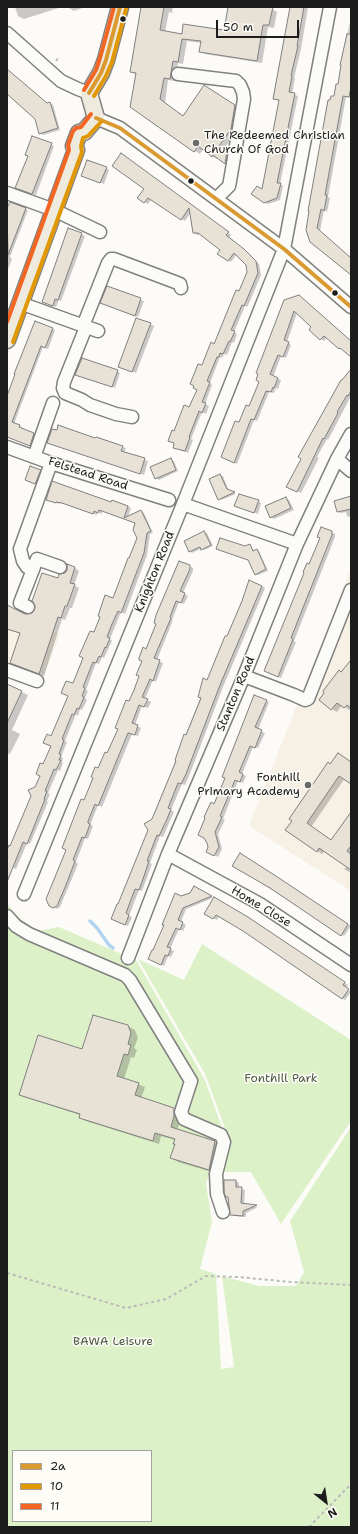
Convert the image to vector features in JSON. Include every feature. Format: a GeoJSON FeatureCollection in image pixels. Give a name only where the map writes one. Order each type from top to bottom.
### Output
{"type":"FeatureCollection","features":[{"type":"Feature","properties":{"kind":"main road"},"geometry":{"type":"LineString","coordinates":[[7,340],[76,150],[81,148],[86,137],[84,132],[96,118],[89,93],[101,73],[106,60],[120,7]]}},
{"type":"Feature","properties":{"kind":"street","name":"Knighton Road"},"geometry":{"type":"LineString","coordinates":[[24,894],[183,504],[284,249],[330,7]]}},
{"type":"Feature","properties":{"kind":"street"},"geometry":{"type":"LineString","coordinates":[[7,33],[61,81],[89,93]]}},
{"type":"Feature","properties":{"kind":"street"},"geometry":{"type":"LineString","coordinates":[[178,74],[236,81],[240,85],[243,92],[244,99],[230,181],[228,186],[216,199]]}},
{"type":"Feature","properties":{"kind":"street"},"geometry":{"type":"LineString","coordinates":[[96,118],[120,128],[284,249],[351,307]]}},
{"type":"Feature","properties":{"kind":"street"},"geometry":{"type":"LineString","coordinates":[[7,193],[54,210],[100,232]]}},
{"type":"Feature","properties":{"kind":"street"},"geometry":{"type":"LineString","coordinates":[[132,417],[116,414],[90,405],[65,393],[63,388],[110,259],[114,259],[180,284],[181,288]]}},
{"type":"Feature","properties":{"kind":"street"},"geometry":{"type":"LineString","coordinates":[[20,303],[98,331]]}},
{"type":"Feature","properties":{"kind":"street"},"geometry":{"type":"LineString","coordinates":[[34,457],[52,403]]}},
{"type":"Feature","properties":{"kind":"street","name":"Stanton Road"},"geometry":{"type":"LineString","coordinates":[[128,958],[168,854],[244,676],[297,544],[337,459],[351,434]]}},
{"type":"Feature","properties":{"kind":"street","name":"Felstead Road"},"geometry":{"type":"LineString","coordinates":[[7,447],[51,463],[169,500]]}},
{"type":"Feature","properties":{"kind":"street"},"geometry":{"type":"LineString","coordinates":[[337,459],[351,470]]}},
{"type":"Feature","properties":{"kind":"street"},"geometry":{"type":"LineString","coordinates":[[33,570],[27,567],[23,561],[20,549],[51,463]]}},
{"type":"Feature","properties":{"kind":"street"},"geometry":{"type":"LineString","coordinates":[[183,504],[297,544]]}},
{"type":"Feature","properties":{"kind":"street"},"geometry":{"type":"LineString","coordinates":[[28,607],[20,603],[37,559],[60,567]]}},
{"type":"Feature","properties":{"kind":"street"},"geometry":{"type":"LineString","coordinates":[[244,676],[294,696],[308,699],[351,590]]}},
{"type":"Feature","properties":{"kind":"street"},"geometry":{"type":"LineString","coordinates":[[7,670],[37,681]]}},
{"type":"Feature","properties":{"kind":"street","name":"Home Close"},"geometry":{"type":"LineString","coordinates":[[168,854],[260,904],[351,965]]}},
{"type":"Feature","properties":{"kind":"street"},"geometry":{"type":"LineString","coordinates":[[7,916],[16,926],[30,934],[125,975],[130,980],[191,1081],[181,1112],[184,1119],[221,1135],[224,1142],[216,1174],[217,1194],[223,1212]]}},
{"type":"Feature","properties":{"kind":"path"},"geometry":{"type":"LineString","coordinates":[[7,1273],[126,1308],[166,1299],[206,1276],[351,1285]]}},
{"type":"Feature","properties":{"kind":"path"},"geometry":{"type":"LineString","coordinates":[[309,1527],[351,1484]]}},
{"type":"Feature","properties":{"kind":"shaded area","name":"Fonthill Primary Academy"},"geometry":{"type":"Polygon","coordinates":[[[351,568],[351,891],[249,826],[351,568]]]}},
{"type":"Feature","properties":{"kind":"shaded area"},"geometry":{"type":"Polygon","coordinates":[[[7,617],[60,634],[39,689],[7,679],[7,617]]]}},
{"type":"Feature","properties":{"kind":"green space","name":"BAWA Leisure"},"geometry":{"type":"Polygon","coordinates":[[[7,903],[16,915],[37,931],[59,927],[136,960],[205,1080],[227,1141],[221,1171],[210,1172],[206,1184],[212,1222],[200,1269],[216,1274],[221,1369],[234,1367],[222,1276],[259,1286],[296,1286],[304,1272],[290,1221],[351,1127],[351,1527],[7,1527],[7,903]]]}},
{"type":"Feature","properties":{"kind":"green space","name":"Fonthill Park"},"geometry":{"type":"Polygon","coordinates":[[[202,944],[351,1040],[351,1121],[281,1224],[251,1172],[224,1172],[229,1139],[205,1074],[138,959],[184,980],[202,944]]]}},
{"type":"Feature","properties":{"kind":"building"},"geometry":{"type":"Polygon","coordinates":[[[141,7],[164,7],[160,30],[182,34],[183,24],[224,30],[228,7],[273,7],[269,25],[263,25],[257,61],[199,52],[201,41],[182,39],[178,62],[173,61],[170,79],[164,78],[160,99],[183,116],[204,85],[235,105],[231,129],[219,146],[227,151],[225,164],[213,155],[212,157],[198,146],[194,152],[130,107],[136,73],[130,72],[141,7]]]}},
{"type":"Feature","properties":{"kind":"building"},"geometry":{"type":"Polygon","coordinates":[[[290,7],[304,7],[289,92],[295,93],[277,183],[281,183],[277,198],[264,203],[251,194],[257,186],[262,189],[279,100],[273,99],[290,7]]]}},
{"type":"Feature","properties":{"kind":"building"},"geometry":{"type":"Polygon","coordinates":[[[347,34],[351,34],[351,87],[349,97],[343,96],[325,195],[327,195],[324,211],[321,209],[317,228],[351,258],[351,275],[310,242],[306,230],[328,100],[330,100],[331,96],[334,96],[336,84],[338,84],[340,65],[347,34]]]}},
{"type":"Feature","properties":{"kind":"building"},"geometry":{"type":"Polygon","coordinates":[[[7,69],[47,103],[50,102],[58,128],[39,134],[35,119],[7,94],[7,69]]]}},
{"type":"Feature","properties":{"kind":"building"},"geometry":{"type":"Polygon","coordinates":[[[32,136],[52,143],[32,194],[15,188],[28,156],[25,155],[32,136]]]}},
{"type":"Feature","properties":{"kind":"building"},"geometry":{"type":"Polygon","coordinates":[[[121,153],[229,232],[226,235],[244,249],[256,261],[258,273],[244,306],[242,305],[231,330],[235,331],[230,342],[229,341],[223,354],[220,353],[219,357],[217,357],[207,381],[210,382],[202,402],[206,403],[202,413],[199,411],[185,451],[173,448],[174,443],[168,441],[172,430],[174,431],[184,405],[189,407],[197,390],[190,384],[198,364],[202,365],[211,342],[214,344],[236,290],[239,291],[247,272],[246,265],[234,253],[228,261],[217,254],[220,250],[198,233],[193,233],[189,208],[181,220],[148,198],[144,203],[137,198],[144,189],[112,166],[121,153]]]}},
{"type":"Feature","properties":{"kind":"building"},"geometry":{"type":"Polygon","coordinates":[[[87,160],[107,167],[100,183],[81,176],[87,160]]]}},
{"type":"Feature","properties":{"kind":"building"},"geometry":{"type":"Polygon","coordinates":[[[10,202],[26,208],[8,255],[7,208],[10,202]]]}},
{"type":"Feature","properties":{"kind":"building"},"geometry":{"type":"Polygon","coordinates":[[[68,228],[82,233],[58,300],[55,299],[53,306],[42,302],[68,228]]]}},
{"type":"Feature","properties":{"kind":"building"},"geometry":{"type":"Polygon","coordinates":[[[107,286],[141,298],[135,316],[100,303],[107,286]]]}},
{"type":"Feature","properties":{"kind":"building"},"geometry":{"type":"Polygon","coordinates":[[[299,295],[351,341],[351,357],[324,336],[320,340],[309,330],[311,327],[294,311],[284,340],[289,342],[283,357],[278,355],[270,374],[278,378],[271,392],[266,391],[254,420],[251,419],[234,463],[221,457],[235,421],[239,422],[246,405],[249,406],[259,382],[256,380],[258,374],[256,373],[284,300],[299,295]]]}},
{"type":"Feature","properties":{"kind":"building"},"geometry":{"type":"Polygon","coordinates":[[[136,318],[151,323],[132,372],[118,367],[136,318]]]}},
{"type":"Feature","properties":{"kind":"building"},"geometry":{"type":"Polygon","coordinates":[[[35,321],[53,328],[45,348],[41,346],[12,422],[20,425],[19,427],[34,433],[30,446],[7,437],[7,396],[35,321]]]}},
{"type":"Feature","properties":{"kind":"building"},"geometry":{"type":"Polygon","coordinates":[[[82,358],[118,370],[112,387],[75,375],[82,358]]]}},
{"type":"Feature","properties":{"kind":"building"},"geometry":{"type":"Polygon","coordinates":[[[351,369],[351,391],[337,412],[338,413],[324,439],[323,438],[297,492],[286,487],[301,459],[298,457],[341,380],[351,369]]]}},
{"type":"Feature","properties":{"kind":"building"},"geometry":{"type":"Polygon","coordinates":[[[58,425],[123,446],[121,451],[145,458],[140,474],[47,443],[52,429],[57,430],[58,425]]]}},
{"type":"Feature","properties":{"kind":"building"},"geometry":{"type":"Polygon","coordinates":[[[171,458],[176,470],[155,479],[150,467],[171,458]]]}},
{"type":"Feature","properties":{"kind":"building"},"geometry":{"type":"Polygon","coordinates":[[[30,466],[41,470],[35,484],[25,480],[30,466]]]}},
{"type":"Feature","properties":{"kind":"building"},"geometry":{"type":"Polygon","coordinates":[[[220,474],[227,489],[235,492],[218,500],[209,479],[220,474]]]}},
{"type":"Feature","properties":{"kind":"building"},"geometry":{"type":"Polygon","coordinates":[[[52,481],[111,502],[112,500],[128,506],[124,518],[141,510],[151,531],[147,533],[144,553],[121,613],[118,611],[112,624],[107,637],[110,638],[101,657],[99,656],[96,663],[93,662],[83,687],[85,688],[82,696],[84,697],[79,709],[77,708],[74,715],[72,714],[62,739],[64,740],[59,754],[61,755],[59,760],[61,760],[56,770],[54,769],[45,791],[47,791],[45,799],[27,844],[23,842],[7,882],[7,850],[31,796],[28,790],[35,787],[40,776],[36,774],[40,763],[43,764],[51,746],[43,743],[47,734],[51,736],[68,696],[61,693],[66,681],[73,683],[83,658],[79,656],[90,631],[94,632],[100,617],[98,616],[105,595],[113,598],[137,538],[133,530],[135,523],[99,510],[98,513],[94,511],[93,514],[62,503],[46,500],[52,481]]]}},
{"type":"Feature","properties":{"kind":"building"},"geometry":{"type":"Polygon","coordinates":[[[239,494],[259,500],[254,513],[234,506],[239,494]]]}},
{"type":"Feature","properties":{"kind":"building"},"geometry":{"type":"Polygon","coordinates":[[[351,496],[351,509],[337,512],[334,501],[351,496]]]}},
{"type":"Feature","properties":{"kind":"building"},"geometry":{"type":"Polygon","coordinates":[[[286,497],[291,508],[270,518],[265,506],[286,497]]]}},
{"type":"Feature","properties":{"kind":"building"},"geometry":{"type":"Polygon","coordinates":[[[321,527],[332,531],[332,535],[291,638],[293,639],[278,677],[264,671],[304,573],[303,572],[307,563],[309,564],[320,538],[317,537],[321,527]]]}},
{"type":"Feature","properties":{"kind":"building"},"geometry":{"type":"Polygon","coordinates":[[[204,531],[211,545],[201,550],[200,547],[189,552],[184,541],[204,531]]]}},
{"type":"Feature","properties":{"kind":"building"},"geometry":{"type":"Polygon","coordinates":[[[220,538],[245,546],[250,544],[253,551],[257,549],[266,569],[255,575],[248,560],[216,549],[220,538]]]}},
{"type":"Feature","properties":{"kind":"building"},"geometry":{"type":"Polygon","coordinates":[[[179,561],[190,565],[190,569],[180,591],[185,593],[181,603],[176,601],[170,617],[171,618],[154,658],[160,660],[153,681],[150,679],[142,697],[148,699],[144,707],[139,705],[132,723],[138,725],[135,735],[128,733],[98,806],[95,804],[88,821],[90,824],[85,838],[82,837],[73,860],[75,861],[57,906],[53,908],[49,906],[46,899],[66,850],[62,848],[81,799],[84,800],[93,778],[91,777],[95,767],[98,768],[105,752],[107,753],[118,729],[115,728],[126,700],[129,701],[134,690],[139,676],[136,675],[142,661],[139,660],[139,658],[143,647],[146,649],[156,624],[154,623],[156,615],[179,561]]]}},
{"type":"Feature","properties":{"kind":"building"},"geometry":{"type":"Polygon","coordinates":[[[67,564],[75,567],[70,583],[75,584],[61,618],[58,617],[39,674],[10,663],[20,633],[7,629],[7,605],[25,614],[32,613],[35,607],[32,601],[42,573],[58,578],[59,574],[65,573],[67,570],[67,564]]]}},
{"type":"Feature","properties":{"kind":"building"},"geometry":{"type":"Polygon","coordinates":[[[249,580],[262,586],[220,685],[186,774],[181,784],[178,783],[168,808],[171,809],[159,836],[157,835],[147,861],[149,861],[139,890],[135,889],[126,913],[129,915],[125,925],[111,919],[148,830],[144,824],[152,819],[176,761],[175,760],[184,734],[186,735],[201,698],[198,697],[203,678],[207,680],[225,636],[227,636],[242,601],[249,580]]]}},
{"type":"Feature","properties":{"kind":"building"},"geometry":{"type":"Polygon","coordinates":[[[351,660],[351,708],[347,705],[344,708],[337,703],[331,710],[319,700],[324,693],[323,691],[339,670],[341,672],[351,660]]]}},
{"type":"Feature","properties":{"kind":"building"},"geometry":{"type":"Polygon","coordinates":[[[7,684],[22,691],[7,723],[7,684]]]}},
{"type":"Feature","properties":{"kind":"building"},"geometry":{"type":"Polygon","coordinates":[[[254,695],[267,700],[255,727],[262,730],[255,748],[250,746],[239,772],[243,774],[240,782],[235,780],[220,816],[222,817],[215,832],[219,847],[214,856],[206,852],[208,847],[207,843],[204,838],[198,835],[211,802],[214,804],[225,778],[222,777],[254,695]]]}},
{"type":"Feature","properties":{"kind":"building"},"geometry":{"type":"Polygon","coordinates":[[[338,753],[351,762],[351,784],[339,776],[307,823],[331,840],[351,812],[351,846],[347,851],[351,854],[351,870],[319,848],[317,852],[285,830],[292,821],[289,819],[328,762],[330,764],[338,753]]]}},
{"type":"Feature","properties":{"kind":"building"},"geometry":{"type":"Polygon","coordinates":[[[240,853],[348,924],[341,936],[270,888],[232,866],[240,853]]]}},
{"type":"Feature","properties":{"kind":"building"},"geometry":{"type":"Polygon","coordinates":[[[194,886],[212,896],[183,908],[178,920],[183,922],[180,930],[176,928],[167,947],[171,948],[168,956],[165,955],[161,965],[148,959],[164,925],[162,925],[175,893],[181,896],[190,893],[194,886]]]}},
{"type":"Feature","properties":{"kind":"building"},"geometry":{"type":"Polygon","coordinates":[[[214,897],[248,917],[345,982],[343,985],[349,989],[342,999],[243,931],[216,915],[213,919],[204,914],[214,897]]]}},
{"type":"Feature","properties":{"kind":"building"},"geometry":{"type":"Polygon","coordinates":[[[93,1015],[128,1025],[131,1033],[128,1044],[131,1045],[128,1055],[124,1054],[117,1076],[139,1083],[135,1095],[174,1108],[174,1116],[171,1127],[215,1141],[209,1170],[170,1158],[175,1144],[173,1144],[175,1139],[155,1133],[153,1141],[79,1118],[80,1114],[19,1095],[38,1035],[82,1049],[93,1015]]]}},
{"type":"Feature","properties":{"kind":"building"},"geometry":{"type":"Polygon","coordinates":[[[224,1180],[236,1180],[236,1187],[242,1187],[241,1203],[257,1205],[243,1211],[243,1216],[230,1215],[228,1197],[226,1197],[224,1193],[224,1180]]]}},
{"type":"Feature","properties":{"kind":"waterway"},"geometry":{"type":"LineString","coordinates":[[90,921],[113,948]]}},
{"type":"Feature","properties":{"kind":"transit line","name":"11"},"geometry":{"type":"LineString","coordinates":[[84,90],[96,70],[114,7]]}},
{"type":"Feature","properties":{"kind":"transit line","name":"2a"},"geometry":{"type":"LineString","coordinates":[[89,93],[101,73],[106,60],[120,7]]}},
{"type":"Feature","properties":{"kind":"transit line","name":"10"},"geometry":{"type":"LineString","coordinates":[[94,96],[106,76],[112,62],[126,9]]}},
{"type":"Feature","properties":{"kind":"transit line","name":"11"},"geometry":{"type":"LineString","coordinates":[[7,322],[69,150],[68,145],[73,131],[76,128],[81,127],[91,114]]}},
{"type":"Feature","properties":{"kind":"transit line","name":"2a"},"geometry":{"type":"LineString","coordinates":[[96,118],[120,128],[284,249],[351,307]]}},
{"type":"Feature","properties":{"kind":"transit line","name":"10"},"geometry":{"type":"LineString","coordinates":[[13,342],[82,152],[81,146],[83,138],[88,136],[101,122]]}},
{"type":"Feature","properties":{"kind":"place","name":"The Redeemed Christian Church Of God"},"geometry":{"type":"Point","coordinates":[196,143]}},
{"type":"Feature","properties":{"kind":"place","name":"Fonthill Primary Academy"},"geometry":{"type":"Point","coordinates":[308,785]}}]}
